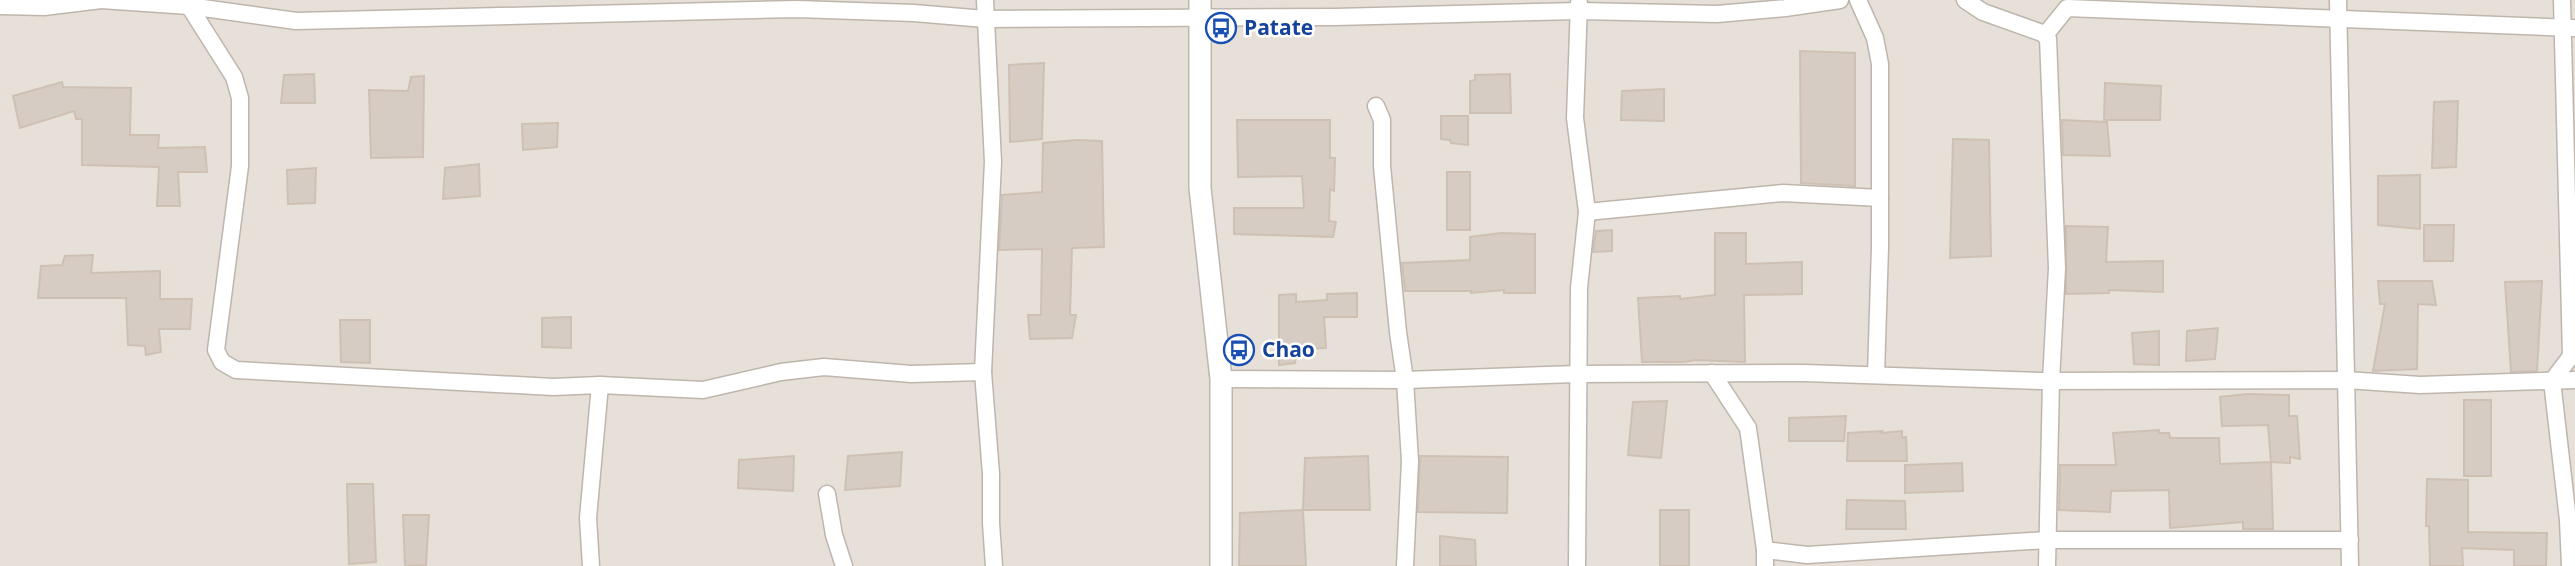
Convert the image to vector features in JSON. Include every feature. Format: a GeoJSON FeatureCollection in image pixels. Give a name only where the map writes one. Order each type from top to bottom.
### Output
{"type":"FeatureCollection","features":[{"type":"Feature","properties":{"kind":"street"},"geometry":{"type":"LineString","coordinates":[[0,6],[44,7],[101,0],[191,3],[296,21],[557,13],[595,7],[797,9],[985,19],[1200,8],[1362,16],[1579,5],[1785,8],[1840,0]]}},
{"type":"Feature","properties":{"kind":"street"},"geometry":{"type":"LineString","coordinates":[[870,0],[882,12]]}},
{"type":"Feature","properties":{"kind":"street"},"geometry":{"type":"LineString","coordinates":[[985,0],[993,162],[983,372],[991,474],[994,566]]}},
{"type":"Feature","properties":{"kind":"street"},"geometry":{"type":"LineString","coordinates":[[1858,0],[1875,38],[1880,64],[1876,375]]}},
{"type":"Feature","properties":{"kind":"street"},"geometry":{"type":"LineString","coordinates":[[1965,0],[1983,12],[2048,38],[2057,268],[2051,381],[2047,566]]}},
{"type":"Feature","properties":{"kind":"street"},"geometry":{"type":"LineString","coordinates":[[2338,0],[2350,566]]}},
{"type":"Feature","properties":{"kind":"street"},"geometry":{"type":"LineString","coordinates":[[2562,0],[2570,28],[2571,356],[2552,381],[2568,520],[2570,566]]}},
{"type":"Feature","properties":{"kind":"street"},"geometry":{"type":"LineString","coordinates":[[191,3],[234,77],[240,98],[240,166],[216,351],[222,362],[236,370],[554,387],[600,385],[702,390],[781,372],[824,367],[911,374],[983,372]]}},
{"type":"Feature","properties":{"kind":"street"},"geometry":{"type":"LineString","coordinates":[[1577,566],[1579,288],[1587,212],[1575,118],[1579,5]]}},
{"type":"Feature","properties":{"kind":"street"},"geometry":{"type":"LineString","coordinates":[[1200,8],[1200,188],[1221,379],[1220,566]]}},
{"type":"Feature","properties":{"kind":"street"},"geometry":{"type":"LineString","coordinates":[[2045,35],[2067,8],[2570,28]]}},
{"type":"Feature","properties":{"kind":"street"},"geometry":{"type":"LineString","coordinates":[[1376,106],[1382,120],[1382,166],[1405,380],[1410,461],[1405,566]]}},
{"type":"Feature","properties":{"kind":"street"},"geometry":{"type":"LineString","coordinates":[[1587,212],[1783,193],[1880,198]]}},
{"type":"Feature","properties":{"kind":"street"},"geometry":{"type":"LineString","coordinates":[[1221,379],[1405,380],[1712,373],[2051,381],[2346,380],[2420,385],[2575,380]]}},
{"type":"Feature","properties":{"kind":"street"},"geometry":{"type":"LineString","coordinates":[[1712,373],[1748,428],[1765,558],[2047,540],[2350,540]]}},
{"type":"Feature","properties":{"kind":"street"},"geometry":{"type":"LineString","coordinates":[[590,566],[588,518],[600,385]]}},
{"type":"Feature","properties":{"kind":"street"},"geometry":{"type":"LineString","coordinates":[[827,494],[834,535],[844,566]]}},
{"type":"Feature","properties":{"kind":"shaded area"},"geometry":{"type":"Polygon","coordinates":[[[0,0],[2575,0],[2575,566],[0,566],[0,0]]]}},
{"type":"Feature","properties":{"kind":"building"},"geometry":{"type":"Polygon","coordinates":[[[1800,51],[1855,53],[1855,186],[1801,183],[1800,51]]]}},
{"type":"Feature","properties":{"kind":"building"},"geometry":{"type":"Polygon","coordinates":[[[1044,63],[1042,139],[1010,142],[1009,65],[1044,63]]]}},
{"type":"Feature","properties":{"kind":"building"},"geometry":{"type":"Polygon","coordinates":[[[314,74],[315,103],[281,103],[284,75],[314,74]]]}},
{"type":"Feature","properties":{"kind":"building"},"geometry":{"type":"Polygon","coordinates":[[[1510,74],[1511,113],[1470,113],[1470,81],[1475,80],[1475,75],[1510,74]]]}},
{"type":"Feature","properties":{"kind":"building"},"geometry":{"type":"Polygon","coordinates":[[[424,76],[423,157],[371,158],[369,90],[408,91],[411,77],[424,76]]]}},
{"type":"Feature","properties":{"kind":"building"},"geometry":{"type":"Polygon","coordinates":[[[62,82],[63,87],[131,88],[130,135],[159,135],[158,148],[205,147],[207,172],[178,172],[180,206],[157,206],[159,167],[82,165],[82,119],[76,119],[74,111],[20,128],[13,96],[62,82]]]}},
{"type":"Feature","properties":{"kind":"building"},"geometry":{"type":"Polygon","coordinates":[[[2105,83],[2161,86],[2160,120],[2104,120],[2105,83]]]}},
{"type":"Feature","properties":{"kind":"building"},"geometry":{"type":"Polygon","coordinates":[[[1664,89],[1664,121],[1621,120],[1622,91],[1664,89]]]}},
{"type":"Feature","properties":{"kind":"building"},"geometry":{"type":"Polygon","coordinates":[[[2458,101],[2456,167],[2432,168],[2434,102],[2458,101]]]}},
{"type":"Feature","properties":{"kind":"building"},"geometry":{"type":"Polygon","coordinates":[[[1441,116],[1468,116],[1468,145],[1441,139],[1441,116]]]}},
{"type":"Feature","properties":{"kind":"building"},"geometry":{"type":"Polygon","coordinates":[[[1237,120],[1330,120],[1330,158],[1335,158],[1334,191],[1330,189],[1329,221],[1336,222],[1333,237],[1234,234],[1234,208],[1304,208],[1302,176],[1238,177],[1237,120]]]}},
{"type":"Feature","properties":{"kind":"building"},"geometry":{"type":"Polygon","coordinates":[[[2062,120],[2107,122],[2110,156],[2063,155],[2062,120]]]}},
{"type":"Feature","properties":{"kind":"building"},"geometry":{"type":"Polygon","coordinates":[[[558,123],[557,147],[523,150],[522,124],[558,123]]]}},
{"type":"Feature","properties":{"kind":"building"},"geometry":{"type":"Polygon","coordinates":[[[1953,139],[1989,140],[1991,256],[1950,258],[1953,139]]]}},
{"type":"Feature","properties":{"kind":"building"},"geometry":{"type":"Polygon","coordinates":[[[1102,141],[1104,247],[1072,248],[1070,315],[1076,315],[1072,338],[1030,339],[1028,315],[1041,315],[1042,249],[999,250],[1002,195],[1042,192],[1043,143],[1102,141]]]}},
{"type":"Feature","properties":{"kind":"building"},"geometry":{"type":"Polygon","coordinates":[[[479,164],[480,196],[443,199],[445,168],[479,164]]]}},
{"type":"Feature","properties":{"kind":"building"},"geometry":{"type":"Polygon","coordinates":[[[316,168],[315,203],[288,204],[287,170],[316,168]]]}},
{"type":"Feature","properties":{"kind":"building"},"geometry":{"type":"Polygon","coordinates":[[[1447,172],[1470,172],[1470,230],[1447,230],[1447,172]]]}},
{"type":"Feature","properties":{"kind":"building"},"geometry":{"type":"Polygon","coordinates":[[[2420,175],[2420,229],[2378,225],[2378,176],[2420,175]]]}},
{"type":"Feature","properties":{"kind":"building"},"geometry":{"type":"Polygon","coordinates":[[[2424,225],[2454,225],[2453,261],[2424,261],[2424,225]]]}},
{"type":"Feature","properties":{"kind":"building"},"geometry":{"type":"Polygon","coordinates":[[[2066,226],[2108,227],[2106,262],[2163,261],[2163,292],[2109,290],[2109,293],[2066,294],[2066,226]]]}},
{"type":"Feature","properties":{"kind":"building"},"geometry":{"type":"Polygon","coordinates":[[[1612,230],[1612,251],[1593,252],[1596,231],[1612,230]]]}},
{"type":"Feature","properties":{"kind":"building"},"geometry":{"type":"Polygon","coordinates":[[[1501,233],[1535,234],[1535,293],[1504,293],[1504,290],[1471,293],[1405,291],[1402,263],[1470,260],[1470,237],[1501,233]]]}},
{"type":"Feature","properties":{"kind":"building"},"geometry":{"type":"Polygon","coordinates":[[[1715,233],[1746,233],[1746,264],[1802,262],[1802,294],[1744,295],[1745,362],[1642,362],[1638,298],[1680,296],[1680,299],[1715,295],[1715,233]]]}},
{"type":"Feature","properties":{"kind":"building"},"geometry":{"type":"Polygon","coordinates":[[[93,255],[91,273],[160,271],[160,299],[192,299],[190,329],[159,329],[161,352],[146,355],[145,346],[128,345],[126,298],[38,298],[41,266],[62,265],[65,256],[93,255]]]}},
{"type":"Feature","properties":{"kind":"building"},"geometry":{"type":"Polygon","coordinates":[[[2378,281],[2432,281],[2436,305],[2418,304],[2417,369],[2373,371],[2385,304],[2380,304],[2378,281]]]}},
{"type":"Feature","properties":{"kind":"building"},"geometry":{"type":"Polygon","coordinates":[[[2542,281],[2537,371],[2511,372],[2505,282],[2542,281]]]}},
{"type":"Feature","properties":{"kind":"building"},"geometry":{"type":"Polygon","coordinates":[[[1357,293],[1357,317],[1324,317],[1326,348],[1297,349],[1295,363],[1279,365],[1279,295],[1296,294],[1296,302],[1327,300],[1327,294],[1357,293]]]}},
{"type":"Feature","properties":{"kind":"building"},"geometry":{"type":"Polygon","coordinates":[[[571,317],[571,348],[542,347],[542,318],[571,317]]]}},
{"type":"Feature","properties":{"kind":"building"},"geometry":{"type":"Polygon","coordinates":[[[340,320],[370,320],[370,363],[341,362],[340,320]]]}},
{"type":"Feature","properties":{"kind":"building"},"geometry":{"type":"Polygon","coordinates":[[[2218,328],[2215,359],[2186,361],[2187,331],[2218,328]]]}},
{"type":"Feature","properties":{"kind":"building"},"geometry":{"type":"Polygon","coordinates":[[[2159,331],[2159,365],[2134,364],[2132,333],[2159,331]]]}},
{"type":"Feature","properties":{"kind":"building"},"geometry":{"type":"Polygon","coordinates":[[[2247,394],[2289,395],[2289,416],[2297,416],[2300,459],[2290,457],[2290,463],[2271,462],[2268,425],[2222,426],[2220,397],[2247,394]]]}},
{"type":"Feature","properties":{"kind":"building"},"geometry":{"type":"Polygon","coordinates":[[[2464,400],[2491,400],[2491,476],[2464,476],[2464,400]]]}},
{"type":"Feature","properties":{"kind":"building"},"geometry":{"type":"Polygon","coordinates":[[[1667,401],[1661,458],[1628,455],[1633,402],[1667,401]]]}},
{"type":"Feature","properties":{"kind":"building"},"geometry":{"type":"Polygon","coordinates":[[[1846,416],[1844,441],[1789,441],[1789,418],[1846,416]]]}},
{"type":"Feature","properties":{"kind":"building"},"geometry":{"type":"Polygon","coordinates":[[[2159,430],[2159,433],[2169,433],[2170,438],[2219,438],[2220,464],[2271,462],[2273,529],[2243,529],[2243,522],[2170,528],[2169,490],[2111,491],[2110,512],[2059,510],[2060,465],[2116,465],[2113,433],[2159,430]]]}},
{"type":"Feature","properties":{"kind":"building"},"geometry":{"type":"Polygon","coordinates":[[[1882,431],[1881,433],[1902,431],[1902,438],[1906,437],[1907,461],[1847,461],[1848,433],[1882,431]]]}},
{"type":"Feature","properties":{"kind":"building"},"geometry":{"type":"Polygon","coordinates":[[[902,452],[900,486],[845,490],[848,456],[902,452]]]}},
{"type":"Feature","properties":{"kind":"building"},"geometry":{"type":"Polygon","coordinates":[[[794,456],[793,491],[738,488],[739,460],[794,456]]]}},
{"type":"Feature","properties":{"kind":"building"},"geometry":{"type":"Polygon","coordinates":[[[1368,456],[1370,510],[1303,510],[1305,458],[1368,456]]]}},
{"type":"Feature","properties":{"kind":"building"},"geometry":{"type":"Polygon","coordinates":[[[1420,456],[1508,457],[1507,513],[1418,512],[1420,456]]]}},
{"type":"Feature","properties":{"kind":"building"},"geometry":{"type":"Polygon","coordinates":[[[1962,463],[1963,491],[1905,493],[1905,465],[1962,463]]]}},
{"type":"Feature","properties":{"kind":"building"},"geometry":{"type":"Polygon","coordinates":[[[2427,479],[2468,480],[2468,532],[2547,533],[2546,566],[2514,566],[2514,550],[2462,548],[2463,566],[2430,566],[2429,526],[2426,526],[2427,479]]]}},
{"type":"Feature","properties":{"kind":"building"},"geometry":{"type":"Polygon","coordinates":[[[347,484],[373,484],[376,562],[349,564],[347,484]]]}},
{"type":"Feature","properties":{"kind":"building"},"geometry":{"type":"Polygon","coordinates":[[[1847,500],[1905,501],[1906,529],[1846,529],[1847,500]]]}},
{"type":"Feature","properties":{"kind":"building"},"geometry":{"type":"Polygon","coordinates":[[[1303,510],[1306,566],[1239,566],[1240,513],[1303,510]]]}},
{"type":"Feature","properties":{"kind":"building"},"geometry":{"type":"Polygon","coordinates":[[[1660,510],[1689,510],[1689,566],[1660,566],[1660,510]]]}},
{"type":"Feature","properties":{"kind":"building"},"geometry":{"type":"Polygon","coordinates":[[[403,515],[429,515],[426,565],[405,566],[403,515]]]}},
{"type":"Feature","properties":{"kind":"building"},"geometry":{"type":"Polygon","coordinates":[[[1440,536],[1475,540],[1476,566],[1440,566],[1440,536]]]}},
{"type":"Feature","properties":{"kind":"place","name":"Patate"},"geometry":{"type":"Point","coordinates":[1221,28]}},
{"type":"Feature","properties":{"kind":"place","name":"Chao"},"geometry":{"type":"Point","coordinates":[1239,350]}}]}
